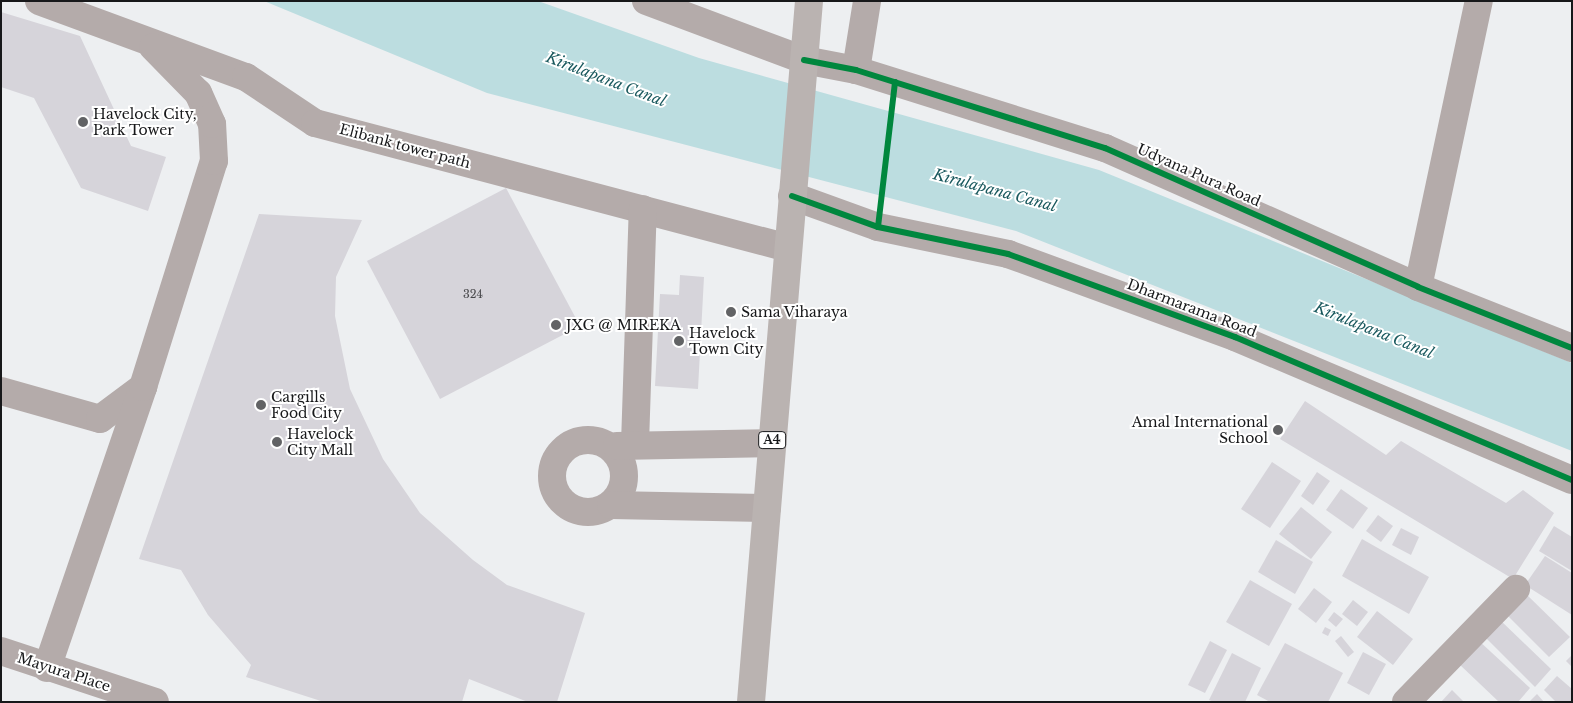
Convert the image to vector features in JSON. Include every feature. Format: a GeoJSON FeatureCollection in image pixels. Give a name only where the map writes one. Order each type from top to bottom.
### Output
{"type":"FeatureCollection","features":[{"type":"Feature","properties":{"kind":"highway","name":"A4"},"geometry":{"type":"LineString","coordinates":[[751,702],[809,1]]}},
{"type":"Feature","properties":{"kind":"street","name":"Elibank tower path"},"geometry":{"type":"LineString","coordinates":[[39,1],[246,77],[316,123],[788,248]]}},
{"type":"Feature","properties":{"kind":"street","name":"Udyana Pura Road"},"geometry":{"type":"LineString","coordinates":[[646,1],[804,63],[856,70],[1105,148],[1418,287],[1572,348]]}},
{"type":"Feature","properties":{"kind":"street"},"geometry":{"type":"LineString","coordinates":[[856,70],[866,1]]}},
{"type":"Feature","properties":{"kind":"street"},"geometry":{"type":"LineString","coordinates":[[1418,287],[1479,1]]}},
{"type":"Feature","properties":{"kind":"street"},"geometry":{"type":"LineString","coordinates":[[47,668],[143,387],[214,161],[212,124],[198,93],[148,42]]}},
{"type":"Feature","properties":{"kind":"street","name":"Dharmarama Road"},"geometry":{"type":"LineString","coordinates":[[793,188],[878,227],[1008,254],[1199,323],[1572,480]]}},
{"type":"Feature","properties":{"kind":"street"},"geometry":{"type":"LineString","coordinates":[[611,505],[622,490],[625,478],[619,456],[623,445],[643,209]]}},
{"type":"Feature","properties":{"kind":"street"},"geometry":{"type":"LineString","coordinates":[[1,391],[100,419],[143,387]]}},
{"type":"Feature","properties":{"kind":"street"},"geometry":{"type":"LineString","coordinates":[[766,508],[611,505],[594,512],[571,508],[561,501],[552,478],[553,466],[566,447],[588,439],[623,445],[771,444]]}},
{"type":"Feature","properties":{"kind":"street"},"geometry":{"type":"LineString","coordinates":[[1406,702],[1516,589]]}},
{"type":"Feature","properties":{"kind":"street","name":"Mayura Place"},"geometry":{"type":"LineString","coordinates":[[1,651],[47,668],[155,702]]}},
{"type":"Feature","properties":{"kind":"water","name":"Kirulapana Canal"},"geometry":{"type":"Polygon","coordinates":[[[264,1],[538,1],[699,58],[1099,170],[1572,363],[1572,451],[1016,231],[487,93],[264,1]]]}},
{"type":"Feature","properties":{"kind":"building","name":"Havelock City, Park Tower"},"geometry":{"type":"Polygon","coordinates":[[[1,12],[80,36],[131,146],[166,157],[148,211],[81,188],[34,98],[1,87],[1,12]]]}},
{"type":"Feature","properties":{"kind":"building"},"geometry":{"type":"Polygon","coordinates":[[[506,188],[580,326],[440,399],[367,261],[506,188]]]}},
{"type":"Feature","properties":{"kind":"building","name":"Havelock City Mall"},"geometry":{"type":"Polygon","coordinates":[[[259,214],[362,220],[336,277],[335,316],[350,389],[383,459],[420,513],[473,560],[507,585],[585,613],[557,702],[528,702],[469,679],[462,702],[324,702],[246,677],[251,665],[208,615],[181,570],[139,559],[259,214]]]}},
{"type":"Feature","properties":{"kind":"building","name":"Havelock Town City"},"geometry":{"type":"Polygon","coordinates":[[[680,275],[704,277],[698,389],[655,386],[660,294],[679,295],[680,275]]]}},
{"type":"Feature","properties":{"kind":"building"},"geometry":{"type":"Polygon","coordinates":[[[1305,401],[1386,455],[1401,441],[1506,503],[1523,490],[1554,513],[1513,579],[1280,439],[1305,401]]]}},
{"type":"Feature","properties":{"kind":"building"},"geometry":{"type":"Polygon","coordinates":[[[1272,462],[1301,481],[1270,528],[1241,509],[1272,462]]]}},
{"type":"Feature","properties":{"kind":"building"},"geometry":{"type":"Polygon","coordinates":[[[1317,472],[1330,481],[1313,505],[1301,496],[1317,472]]]}},
{"type":"Feature","properties":{"kind":"building"},"geometry":{"type":"Polygon","coordinates":[[[1341,489],[1368,508],[1353,529],[1326,510],[1341,489]]]}},
{"type":"Feature","properties":{"kind":"building"},"geometry":{"type":"Polygon","coordinates":[[[1301,507],[1332,532],[1311,559],[1279,534],[1301,507]]]}},
{"type":"Feature","properties":{"kind":"building"},"geometry":{"type":"Polygon","coordinates":[[[1378,515],[1393,526],[1381,542],[1366,531],[1378,515]]]}},
{"type":"Feature","properties":{"kind":"building"},"geometry":{"type":"Polygon","coordinates":[[[1554,526],[1572,537],[1572,571],[1539,551],[1554,526]]]}},
{"type":"Feature","properties":{"kind":"building"},"geometry":{"type":"Polygon","coordinates":[[[1401,528],[1419,537],[1411,555],[1392,545],[1401,528]]]}},
{"type":"Feature","properties":{"kind":"building"},"geometry":{"type":"Polygon","coordinates":[[[1362,539],[1429,577],[1409,614],[1342,576],[1362,539]]]}},
{"type":"Feature","properties":{"kind":"building"},"geometry":{"type":"Polygon","coordinates":[[[1276,540],[1313,562],[1295,594],[1258,572],[1276,540]]]}},
{"type":"Feature","properties":{"kind":"building"},"geometry":{"type":"Polygon","coordinates":[[[1545,556],[1572,573],[1572,615],[1525,585],[1545,556]]]}},
{"type":"Feature","properties":{"kind":"building"},"geometry":{"type":"Polygon","coordinates":[[[1250,580],[1292,604],[1269,646],[1226,622],[1250,580]]]}},
{"type":"Feature","properties":{"kind":"building"},"geometry":{"type":"Polygon","coordinates":[[[1314,588],[1332,602],[1316,623],[1298,609],[1314,588]]]}},
{"type":"Feature","properties":{"kind":"building"},"geometry":{"type":"Polygon","coordinates":[[[1525,593],[1570,637],[1549,657],[1505,613],[1525,593]]]}},
{"type":"Feature","properties":{"kind":"building"},"geometry":{"type":"Polygon","coordinates":[[[1353,600],[1368,612],[1357,626],[1342,614],[1353,600]]]}},
{"type":"Feature","properties":{"kind":"building"},"geometry":{"type":"Polygon","coordinates":[[[1377,611],[1413,639],[1393,665],[1357,637],[1377,611]]]}},
{"type":"Feature","properties":{"kind":"building"},"geometry":{"type":"Polygon","coordinates":[[[1334,612],[1343,619],[1336,627],[1328,620],[1334,612]]]}},
{"type":"Feature","properties":{"kind":"building"},"geometry":{"type":"Polygon","coordinates":[[[1499,619],[1551,669],[1535,687],[1482,634],[1499,619]]]}},
{"type":"Feature","properties":{"kind":"building"},"geometry":{"type":"Polygon","coordinates":[[[1325,627],[1331,630],[1328,636],[1322,633],[1325,627]]]}},
{"type":"Feature","properties":{"kind":"building"},"geometry":{"type":"Polygon","coordinates":[[[1341,636],[1354,652],[1348,657],[1335,641],[1341,636]]]}},
{"type":"Feature","properties":{"kind":"building"},"geometry":{"type":"Polygon","coordinates":[[[1478,640],[1530,688],[1518,702],[1499,702],[1458,663],[1478,640]]]}},
{"type":"Feature","properties":{"kind":"building"},"geometry":{"type":"Polygon","coordinates":[[[1210,641],[1227,650],[1205,693],[1188,685],[1210,641]]]}},
{"type":"Feature","properties":{"kind":"building"},"geometry":{"type":"Polygon","coordinates":[[[1285,643],[1343,673],[1328,702],[1270,702],[1257,695],[1285,643]]]}},
{"type":"Feature","properties":{"kind":"building"},"geometry":{"type":"Polygon","coordinates":[[[1363,652],[1386,664],[1369,695],[1347,683],[1363,652]]]}},
{"type":"Feature","properties":{"kind":"building"},"geometry":{"type":"Polygon","coordinates":[[[1232,653],[1261,668],[1245,702],[1214,702],[1209,700],[1232,653]]]}},
{"type":"Feature","properties":{"kind":"building"},"geometry":{"type":"Polygon","coordinates":[[[1572,655],[1572,667],[1566,661],[1572,655]]]}},
{"type":"Feature","properties":{"kind":"building"},"geometry":{"type":"Polygon","coordinates":[[[1557,676],[1572,689],[1572,702],[1556,702],[1544,690],[1557,676]]]}},
{"type":"Feature","properties":{"kind":"building"},"geometry":{"type":"Polygon","coordinates":[[[1452,690],[1464,702],[1441,702],[1452,690]]]}},
{"type":"Feature","properties":{"kind":"building"},"geometry":{"type":"Polygon","coordinates":[[[1537,694],[1544,702],[1529,702],[1537,694]]]}},
{"type":"Feature","properties":{"kind":"cycle path"},"geometry":{"type":"LineString","coordinates":[[804,60],[856,70],[1105,148],[1418,287],[1572,348]]}},
{"type":"Feature","properties":{"kind":"cycle path"},"geometry":{"type":"LineString","coordinates":[[878,227],[895,82]]}},
{"type":"Feature","properties":{"kind":"cycle path"},"geometry":{"type":"LineString","coordinates":[[792,196],[878,227],[1008,254],[1235,337],[1572,480]]}},
{"type":"Feature","properties":{"kind":"place","name":"Havelock City, Park Tower"},"geometry":{"type":"Point","coordinates":[83,122]}},
{"type":"Feature","properties":{"kind":"place","name":"Sama Viharaya"},"geometry":{"type":"Point","coordinates":[731,312]}},
{"type":"Feature","properties":{"kind":"place","name":"JXG @ MIREKA"},"geometry":{"type":"Point","coordinates":[556,325]}},
{"type":"Feature","properties":{"kind":"place","name":"Havelock Town City"},"geometry":{"type":"Point","coordinates":[679,341]}},
{"type":"Feature","properties":{"kind":"place","name":"Cargills Food City"},"geometry":{"type":"Point","coordinates":[261,405]}},
{"type":"Feature","properties":{"kind":"place","name":"Amal International School"},"geometry":{"type":"Point","coordinates":[1278,430]}},
{"type":"Feature","properties":{"kind":"place","name":"Havelock City Mall"},"geometry":{"type":"Point","coordinates":[277,442]}}]}
